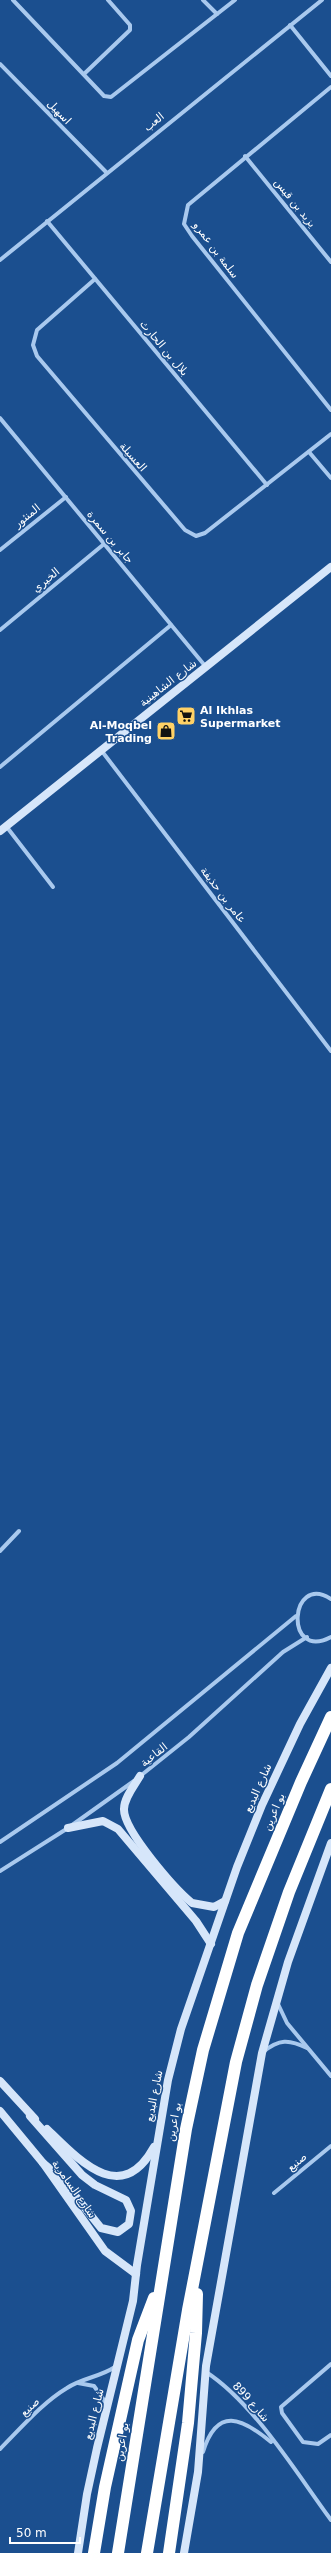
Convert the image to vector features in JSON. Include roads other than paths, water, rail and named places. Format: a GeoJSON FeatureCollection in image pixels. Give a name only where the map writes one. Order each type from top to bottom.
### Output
{"type":"FeatureCollection","features":[{"type":"Feature","properties":{"kind":"highway","name":"بو اعرين"},"geometry":{"type":"LineString","coordinates":[[118,2553],[186,2129],[203,2050],[226,1968],[255,1888],[331,1716]]}},
{"type":"Feature","properties":{"kind":"highway"},"geometry":{"type":"LineString","coordinates":[[148,2553],[194,2278],[236,2062],[246,2024],[288,1892],[331,1789]]}},
{"type":"Feature","properties":{"kind":"highway"},"geometry":{"type":"LineString","coordinates":[[169,2553],[188,2423],[197,2320],[194,2278]]}},
{"type":"Feature","properties":{"kind":"highway"},"geometry":{"type":"LineString","coordinates":[[94,2553],[105,2487],[138,2340],[143,2322],[160,2286]]}},
{"type":"Feature","properties":{"kind":"main road","name":"شارع الشاهينية"},"geometry":{"type":"LineString","coordinates":[[3,829],[331,567]]}},
{"type":"Feature","properties":{"kind":"main road","name":"شارع البديع"},"geometry":{"type":"LineString","coordinates":[[78,2553],[87,2494],[133,2301],[157,2141],[168,2080],[181,2029],[225,1901],[262,1804],[300,1724],[331,1668]]}},
{"type":"Feature","properties":{"kind":"main road"},"geometry":{"type":"LineString","coordinates":[[140,1776],[124,1805],[125,1819],[132,1834],[192,1904],[210,1907],[225,1901]]}},
{"type":"Feature","properties":{"kind":"main road"},"geometry":{"type":"LineString","coordinates":[[68,1828],[102,1821],[118,1829],[196,1922],[211,1944]]}},
{"type":"Feature","properties":{"kind":"main road"},"geometry":{"type":"LineString","coordinates":[[184,2553],[199,2462],[206,2372],[262,2053],[317,1876],[331,1843]]}},
{"type":"Feature","properties":{"kind":"main road","name":"شارع السامرية"},"geometry":{"type":"LineString","coordinates":[[2,2084],[30,2116],[39,2121],[79,2160],[102,2173],[118,2176],[135,2170],[143,2164],[157,2141]]}},
{"type":"Feature","properties":{"kind":"main road","name":"شارع السامرية"},"geometry":{"type":"LineString","coordinates":[[0,2110],[43,2163],[105,2251],[136,2274]]}},
{"type":"Feature","properties":{"kind":"main road"},"geometry":{"type":"LineString","coordinates":[[30,2116],[82,2175],[95,2185],[126,2200],[131,2211],[129,2224],[119,2231],[104,2230],[61,2178],[43,2163]]}},
{"type":"Feature","properties":{"kind":"street"},"geometry":{"type":"LineString","coordinates":[[84,74],[130,30],[130,25],[108,0]]}},
{"type":"Feature","properties":{"kind":"street"},"geometry":{"type":"LineString","coordinates":[[202,0],[217,14]]}},
{"type":"Feature","properties":{"kind":"street"},"geometry":{"type":"LineString","coordinates":[[15,1],[104,96],[111,97],[235,0]]}},
{"type":"Feature","properties":{"kind":"street","name":"العب"},"geometry":{"type":"LineString","coordinates":[[0,260],[106,172],[322,0]]}},
{"type":"Feature","properties":{"kind":"street"},"geometry":{"type":"LineString","coordinates":[[290,25],[331,76]]}},
{"type":"Feature","properties":{"kind":"street","name":"اسهيل"},"geometry":{"type":"LineString","coordinates":[[0,64],[106,172]]}},
{"type":"Feature","properties":{"kind":"street","name":"سلمة بن عمرو"},"geometry":{"type":"LineString","coordinates":[[331,87],[245,156],[188,205],[184,224],[331,410]]}},
{"type":"Feature","properties":{"kind":"street","name":"يزيد بن قيس"},"geometry":{"type":"LineString","coordinates":[[245,156],[331,262]]}},
{"type":"Feature","properties":{"kind":"street","name":"بلال بن الحارث"},"geometry":{"type":"LineString","coordinates":[[47,221],[267,485]]}},
{"type":"Feature","properties":{"kind":"street","name":"العسيلة"},"geometry":{"type":"LineString","coordinates":[[95,279],[37,330],[33,345],[37,356],[185,530],[196,536],[205,533],[331,434]]}},
{"type":"Feature","properties":{"kind":"street","name":"جابر بن سمرة"},"geometry":{"type":"LineString","coordinates":[[0,418],[206,667]]}},
{"type":"Feature","properties":{"kind":"street"},"geometry":{"type":"LineString","coordinates":[[310,452],[331,478]]}},
{"type":"Feature","properties":{"kind":"street","name":"المنثور"},"geometry":{"type":"LineString","coordinates":[[0,550],[66,497]]}},
{"type":"Feature","properties":{"kind":"street","name":"الخيري"},"geometry":{"type":"LineString","coordinates":[[0,630],[104,544]]}},
{"type":"Feature","properties":{"kind":"street"},"geometry":{"type":"LineString","coordinates":[[0,767],[172,625]]}},
{"type":"Feature","properties":{"kind":"street","name":"عامر بن حذيفة"},"geometry":{"type":"LineString","coordinates":[[101,750],[331,1050]]}},
{"type":"Feature","properties":{"kind":"street"},"geometry":{"type":"LineString","coordinates":[[3,829],[53,887]]}},
{"type":"Feature","properties":{"kind":"street"},"geometry":{"type":"LineString","coordinates":[[0,1551],[19,1531]]}},
{"type":"Feature","properties":{"kind":"street"},"geometry":{"type":"LineString","coordinates":[[326,1596],[331,1593]]}},
{"type":"Feature","properties":{"kind":"street"},"geometry":{"type":"LineString","coordinates":[[331,1600],[326,1596],[316,1595],[306,1599],[299,1606],[296,1616],[301,1632],[307,1638],[316,1641],[331,1637]]}},
{"type":"Feature","properties":{"kind":"street","name":"القاعية"},"geometry":{"type":"LineString","coordinates":[[0,1842],[117,1764],[296,1616]]}},
{"type":"Feature","properties":{"kind":"street","name":"القاعية"},"geometry":{"type":"LineString","coordinates":[[0,1871],[68,1828],[140,1776],[189,1738],[273,1661],[307,1638]]}},
{"type":"Feature","properties":{"kind":"street"},"geometry":{"type":"LineString","coordinates":[[277,2001],[284,2019],[331,2076]]}},
{"type":"Feature","properties":{"kind":"street"},"geometry":{"type":"LineString","coordinates":[[262,2053],[273,2044],[285,2040],[309,2049]]}},
{"type":"Feature","properties":{"kind":"street","name":"شارع السامرية"},"geometry":{"type":"LineString","coordinates":[[0,2075],[2,2084]]}},
{"type":"Feature","properties":{"kind":"street","name":"صنيع"},"geometry":{"type":"LineString","coordinates":[[274,2193],[331,2146]]}},
{"type":"Feature","properties":{"kind":"street"},"geometry":{"type":"LineString","coordinates":[[331,2364],[282,2407],[282,2413],[303,2442],[318,2444],[331,2435]]}},
{"type":"Feature","properties":{"kind":"street","name":"صنيع"},"geometry":{"type":"LineString","coordinates":[[0,2449],[43,2407],[76,2383],[102,2375],[117,2366]]}},
{"type":"Feature","properties":{"kind":"street","name":"شارع 899"},"geometry":{"type":"LineString","coordinates":[[206,2372],[237,2398],[331,2520]]}},
{"type":"Feature","properties":{"kind":"street"},"geometry":{"type":"LineString","coordinates":[[76,2383],[87,2384],[97,2388],[108,2406]]}},
{"type":"Feature","properties":{"kind":"street","name":"شارع 899"},"geometry":{"type":"LineString","coordinates":[[199,2462],[212,2430],[228,2420],[245,2422],[277,2448]]}},
{"type":"Feature","properties":{"kind":"place","name":"Al Ikhlas Supermarket"},"geometry":{"type":"Point","coordinates":[186,716]}},
{"type":"Feature","properties":{"kind":"place","name":"Al-Moqbel Trading"},"geometry":{"type":"Point","coordinates":[166,731]}}]}
